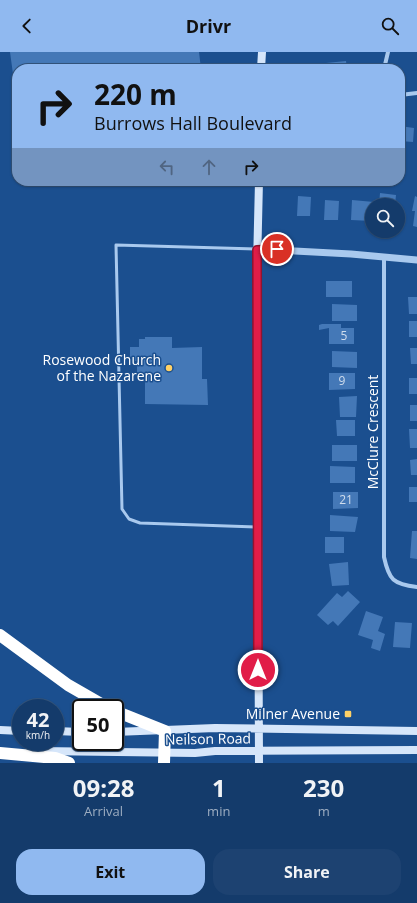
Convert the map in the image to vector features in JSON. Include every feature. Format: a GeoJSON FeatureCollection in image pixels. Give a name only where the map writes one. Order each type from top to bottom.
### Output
{"type":"FeatureCollection","features":[{"type":"Feature","properties":{"kind":"highway"},"geometry":{"type":"LineString","coordinates":[[0,635],[68,685],[92,699]]}},
{"type":"Feature","properties":{"kind":"highway"},"geometry":{"type":"LineString","coordinates":[[124,715],[165,731],[164,758]]}},
{"type":"Feature","properties":{"kind":"highway"},"geometry":{"type":"LineString","coordinates":[[0,752],[55,758],[69,763]]}},
{"type":"Feature","properties":{"kind":"main road"},"geometry":{"type":"LineString","coordinates":[[261,64],[262,52]]}},
{"type":"Feature","properties":{"kind":"main road"},"geometry":{"type":"LineString","coordinates":[[259,186],[257,250],[259,763]]}},
{"type":"Feature","properties":{"kind":"main road","name":"Neilson Road"},"geometry":{"type":"LineString","coordinates":[[124,732],[215,728],[302,728],[417,731]]}},
{"type":"Feature","properties":{"kind":"main road"},"geometry":{"type":"LineString","coordinates":[[0,730],[12,731]]}},
{"type":"Feature","properties":{"kind":"main road","name":"Neilson Road"},"geometry":{"type":"LineString","coordinates":[[0,752],[164,758],[215,751],[417,750]]}},
{"type":"Feature","properties":{"kind":"street"},"geometry":{"type":"LineString","coordinates":[[385,64],[388,52]]}},
{"type":"Feature","properties":{"kind":"street"},"geometry":{"type":"LineString","coordinates":[[405,94],[417,93]]}},
{"type":"Feature","properties":{"kind":"street"},"geometry":{"type":"LineString","coordinates":[[257,250],[384,256],[417,260]]}},
{"type":"Feature","properties":{"kind":"street","name":"McClure Crescent"},"geometry":{"type":"LineString","coordinates":[[384,256],[384,557],[388,574],[392,580],[406,586],[417,587]]}},
{"type":"Feature","properties":{"kind":"lane"},"geometry":{"type":"LineString","coordinates":[[257,250],[116,245],[122,509],[129,519],[140,523],[258,527]]}},
{"type":"Feature","properties":{"kind":"building"},"geometry":{"type":"Polygon","coordinates":[[[10,52],[199,52],[200,64],[12,64],[12,67],[10,52]]]}},
{"type":"Feature","properties":{"kind":"building"},"geometry":{"type":"Polygon","coordinates":[[[346,61],[346,64],[326,64],[346,61]]]}},
{"type":"Feature","properties":{"kind":"building"},"geometry":{"type":"Polygon","coordinates":[[[405,127],[414,128],[413,142],[405,141],[405,127]]]}},
{"type":"Feature","properties":{"kind":"building"},"geometry":{"type":"Polygon","coordinates":[[[380,193],[396,195],[396,198],[380,198],[380,193]]]}},
{"type":"Feature","properties":{"kind":"building"},"geometry":{"type":"Polygon","coordinates":[[[298,196],[311,197],[310,216],[297,216],[298,196]]]}},
{"type":"Feature","properties":{"kind":"building"},"geometry":{"type":"Polygon","coordinates":[[[415,196],[417,197],[417,227],[413,226],[415,211],[412,211],[415,196]]]}},
{"type":"Feature","properties":{"kind":"building"},"geometry":{"type":"Polygon","coordinates":[[[325,200],[339,201],[338,220],[324,220],[325,200]]]}},
{"type":"Feature","properties":{"kind":"building"},"geometry":{"type":"Polygon","coordinates":[[[352,200],[365,201],[365,221],[351,220],[352,200]]]}},
{"type":"Feature","properties":{"kind":"building"},"geometry":{"type":"Polygon","coordinates":[[[326,281],[352,281],[352,297],[326,297],[326,281]]]}},
{"type":"Feature","properties":{"kind":"building"},"geometry":{"type":"Polygon","coordinates":[[[408,297],[417,297],[417,314],[409,314],[408,297]]]}},
{"type":"Feature","properties":{"kind":"building"},"geometry":{"type":"Polygon","coordinates":[[[332,304],[357,305],[357,321],[332,321],[332,304]]]}},
{"type":"Feature","properties":{"kind":"building"},"geometry":{"type":"Polygon","coordinates":[[[409,321],[417,321],[417,337],[409,337],[409,321]]]}},
{"type":"Feature","properties":{"kind":"building"},"geometry":{"type":"Polygon","coordinates":[[[341,324],[341,328],[354,328],[354,344],[329,344],[329,328],[319,330],[319,325],[341,324]]]}},
{"type":"Feature","properties":{"kind":"building","name":"Rosewood Church of the Nazarene"},"geometry":{"type":"Polygon","coordinates":[[[145,337],[172,337],[172,348],[202,347],[202,379],[207,379],[208,405],[145,404],[145,374],[137,375],[137,361],[130,361],[130,347],[139,347],[139,339],[145,339],[145,337]]]}},
{"type":"Feature","properties":{"kind":"building"},"geometry":{"type":"Polygon","coordinates":[[[410,348],[417,348],[417,364],[411,364],[410,348]]]}},
{"type":"Feature","properties":{"kind":"building"},"geometry":{"type":"Polygon","coordinates":[[[332,351],[357,352],[357,368],[332,367],[332,351]]]}},
{"type":"Feature","properties":{"kind":"building"},"geometry":{"type":"Polygon","coordinates":[[[329,373],[355,373],[355,389],[329,390],[329,373]]]}},
{"type":"Feature","properties":{"kind":"building"},"geometry":{"type":"Polygon","coordinates":[[[409,378],[417,378],[417,394],[409,394],[409,378]]]}},
{"type":"Feature","properties":{"kind":"building"},"geometry":{"type":"Polygon","coordinates":[[[357,396],[356,417],[340,417],[339,397],[357,396]]]}},
{"type":"Feature","properties":{"kind":"building"},"geometry":{"type":"Polygon","coordinates":[[[410,405],[417,405],[417,421],[410,421],[410,405]]]}},
{"type":"Feature","properties":{"kind":"building"},"geometry":{"type":"Polygon","coordinates":[[[336,420],[355,420],[355,436],[337,436],[336,420]]]}},
{"type":"Feature","properties":{"kind":"building"},"geometry":{"type":"Polygon","coordinates":[[[409,429],[417,429],[417,448],[410,448],[409,429]]]}},
{"type":"Feature","properties":{"kind":"building"},"geometry":{"type":"Polygon","coordinates":[[[332,445],[357,445],[357,461],[332,461],[332,445]]]}},
{"type":"Feature","properties":{"kind":"building"},"geometry":{"type":"Polygon","coordinates":[[[417,459],[417,475],[411,475],[410,460],[417,459]]]}},
{"type":"Feature","properties":{"kind":"building"},"geometry":{"type":"Polygon","coordinates":[[[330,466],[355,467],[355,483],[330,483],[330,466]]]}},
{"type":"Feature","properties":{"kind":"building"},"geometry":{"type":"Polygon","coordinates":[[[409,487],[417,487],[417,502],[409,502],[409,487]]]}},
{"type":"Feature","properties":{"kind":"building"},"geometry":{"type":"Polygon","coordinates":[[[333,492],[358,492],[358,508],[333,509],[333,492]]]}},
{"type":"Feature","properties":{"kind":"building"},"geometry":{"type":"Polygon","coordinates":[[[330,515],[358,517],[355,532],[330,531],[330,515]]]}},
{"type":"Feature","properties":{"kind":"building"},"geometry":{"type":"Polygon","coordinates":[[[412,531],[417,531],[417,559],[410,558],[412,531]]]}},
{"type":"Feature","properties":{"kind":"building"},"geometry":{"type":"Polygon","coordinates":[[[325,537],[344,537],[344,553],[325,553],[325,537]]]}},
{"type":"Feature","properties":{"kind":"building"},"geometry":{"type":"Polygon","coordinates":[[[348,562],[349,585],[332,586],[329,564],[348,562]]]}},
{"type":"Feature","properties":{"kind":"building"},"geometry":{"type":"Polygon","coordinates":[[[348,591],[360,602],[338,626],[333,621],[328,625],[317,615],[337,593],[342,597],[348,591]]]}},
{"type":"Feature","properties":{"kind":"building"},"geometry":{"type":"Polygon","coordinates":[[[366,611],[383,617],[378,631],[385,634],[380,651],[371,648],[373,640],[358,635],[366,611]]]}},
{"type":"Feature","properties":{"kind":"building"},"geometry":{"type":"Polygon","coordinates":[[[395,622],[412,623],[410,648],[393,647],[395,622]]]}},
{"type":"Feature","properties":{"kind":"place","name":"Rosewood Church of the Nazarene"},"geometry":{"type":"Point","coordinates":[169,368]}},
{"type":"Feature","properties":{"kind":"place","name":"Milner Avenue"},"geometry":{"type":"Point","coordinates":[348,714]}},
{"type":"Feature","properties":{"kind":"route"},"geometry":{"type":"LineString","coordinates":[[258,670],[257,250],[277,249]]}}]}
